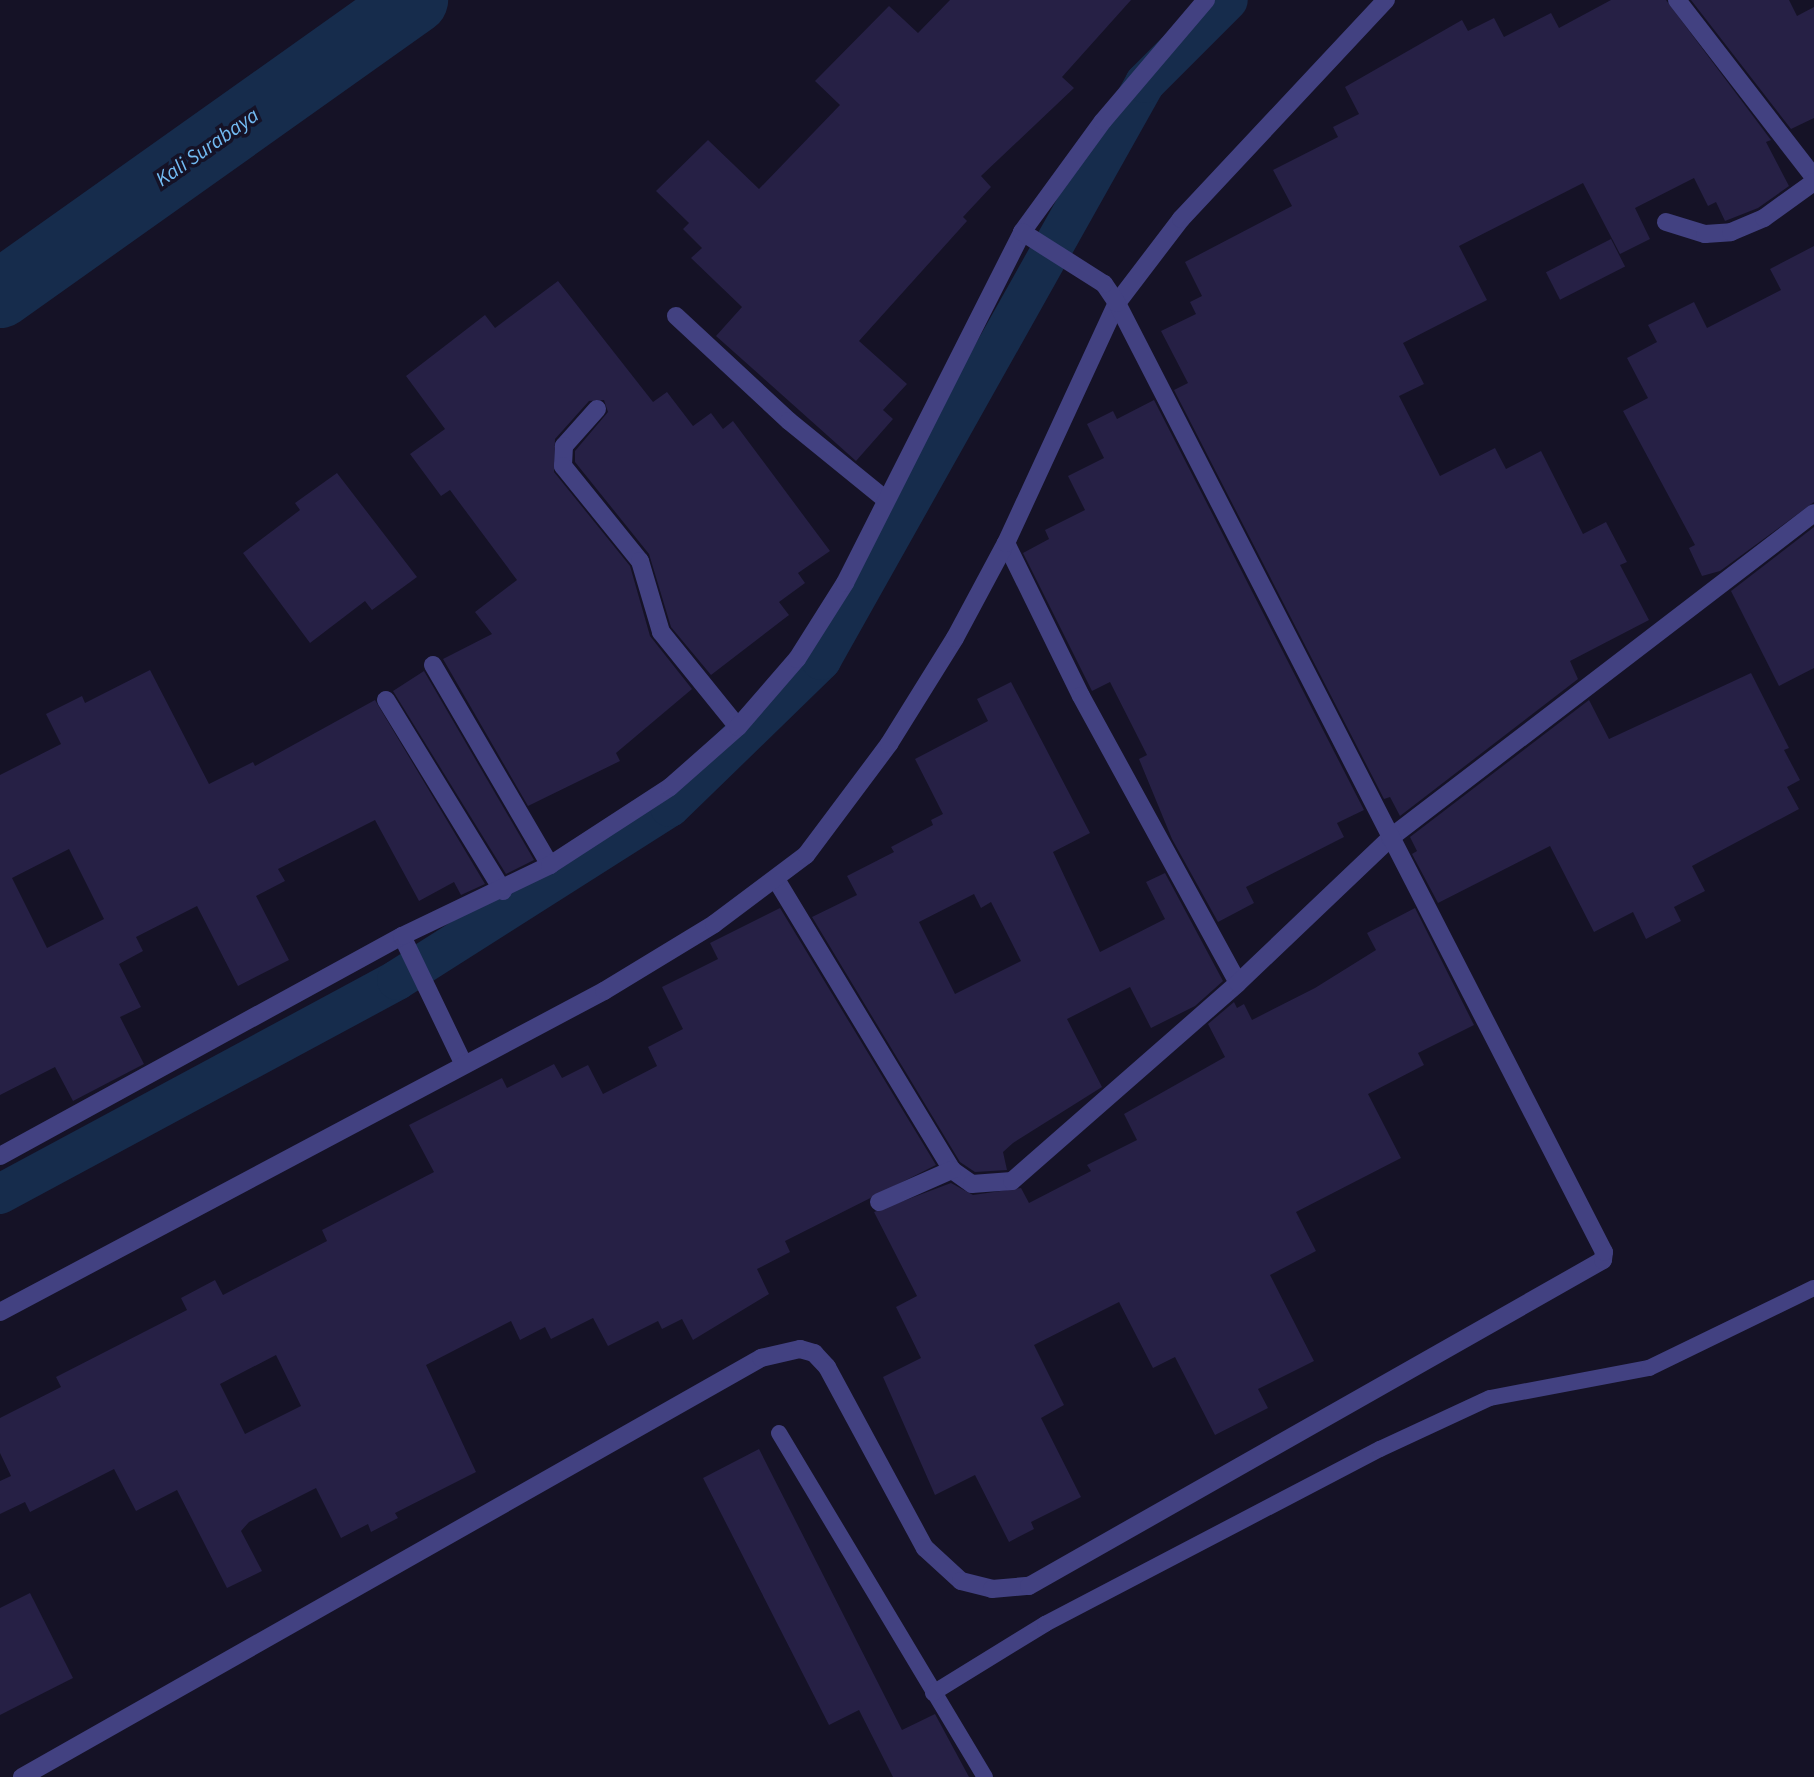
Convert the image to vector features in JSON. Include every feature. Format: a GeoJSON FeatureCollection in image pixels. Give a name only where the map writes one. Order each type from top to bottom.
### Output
{"type":"FeatureCollection","features":[{"type":"Feature","properties":{"kind":"street"},"geometry":{"type":"LineString","coordinates":[[0,1156],[550,864],[670,787],[738,727],[819,626],[1028,236],[1103,121],[1206,0]]}},
{"type":"Feature","properties":{"kind":"street"},"geometry":{"type":"LineString","coordinates":[[0,1312],[604,990],[777,881],[806,855],[889,744],[1006,543],[1117,303],[1181,219],[1386,0]]}},
{"type":"Feature","properties":{"kind":"street"},"geometry":{"type":"LineString","coordinates":[[1666,222],[1705,234],[1731,232],[1764,218],[1814,180],[1678,0]]}},
{"type":"Feature","properties":{"kind":"street"},"geometry":{"type":"LineString","coordinates":[[22,1777],[761,1357],[800,1349],[814,1353],[827,1367],[925,1548],[961,1581],[992,1589],[1029,1586],[1597,1268],[1604,1252],[1117,303],[1104,284],[1028,236]]}},
{"type":"Feature","properties":{"kind":"street"},"geometry":{"type":"LineString","coordinates":[[676,316],[789,421],[885,499]]}},
{"type":"Feature","properties":{"kind":"street"},"geometry":{"type":"LineString","coordinates":[[597,409],[564,446],[563,466],[640,561],[660,632],[738,727]]}},
{"type":"Feature","properties":{"kind":"street"},"geometry":{"type":"LineString","coordinates":[[777,881],[952,1170],[972,1184],[1003,1184],[1018,1177],[1238,982],[1390,838],[1814,513]]}},
{"type":"Feature","properties":{"kind":"street"},"geometry":{"type":"LineString","coordinates":[[1006,543],[1081,696],[1238,982]]}},
{"type":"Feature","properties":{"kind":"street"},"geometry":{"type":"LineString","coordinates":[[433,665],[550,864]]}},
{"type":"Feature","properties":{"kind":"street"},"geometry":{"type":"LineString","coordinates":[[386,700],[503,891]]}},
{"type":"Feature","properties":{"kind":"street"},"geometry":{"type":"LineString","coordinates":[[405,943],[463,1063]]}},
{"type":"Feature","properties":{"kind":"street"},"geometry":{"type":"LineString","coordinates":[[879,1202],[952,1170]]}},
{"type":"Feature","properties":{"kind":"lane"},"geometry":{"type":"LineString","coordinates":[[933,1693],[1045,1624],[1380,1449],[1490,1398],[1649,1368],[1814,1288]]}},
{"type":"Feature","properties":{"kind":"lane"},"geometry":{"type":"LineString","coordinates":[[779,1433],[985,1777]]}},
{"type":"Feature","properties":{"kind":"building"},"geometry":{"type":"Polygon","coordinates":[[[950,0],[1131,0],[1062,77],[1074,88],[981,176],[991,187],[963,217],[967,221],[859,341],[907,384],[883,410],[893,419],[856,461],[716,336],[742,307],[691,258],[702,248],[683,229],[689,223],[656,191],[708,140],[759,189],[840,105],[815,81],[889,6],[918,33],[950,0]]]}},
{"type":"Feature","properties":{"kind":"building"},"geometry":{"type":"Polygon","coordinates":[[[1611,0],[1666,0],[1771,140],[1766,142],[1789,186],[1758,208],[1725,221],[1716,202],[1708,206],[1694,178],[1635,208],[1650,239],[1620,254],[1583,183],[1459,246],[1487,300],[1403,343],[1424,384],[1399,396],[1440,476],[1495,448],[1506,469],[1541,451],[1583,534],[1606,522],[1627,562],[1620,565],[1649,620],[1570,661],[1578,679],[1400,816],[1390,797],[1384,799],[1174,390],[1188,383],[1161,331],[1196,314],[1190,302],[1202,296],[1185,262],[1292,206],[1273,170],[1338,137],[1333,127],[1359,114],[1345,87],[1462,20],[1468,31],[1494,18],[1504,37],[1551,13],[1559,28],[1611,0]]]}},
{"type":"Feature","properties":{"kind":"building"},"geometry":{"type":"Polygon","coordinates":[[[1691,0],[1789,0],[1797,16],[1814,7],[1814,118],[1791,129],[1691,0]]]}},
{"type":"Feature","properties":{"kind":"building"},"geometry":{"type":"Polygon","coordinates":[[[1611,239],[1625,267],[1560,300],[1546,272],[1611,239]]]}},
{"type":"Feature","properties":{"kind":"building"},"geometry":{"type":"Polygon","coordinates":[[[1814,246],[1814,502],[1720,571],[1702,576],[1689,548],[1695,545],[1623,411],[1648,398],[1627,358],[1657,342],[1648,325],[1694,302],[1707,328],[1781,290],[1770,269],[1814,246]]]}},
{"type":"Feature","properties":{"kind":"building"},"geometry":{"type":"Polygon","coordinates":[[[558,281],[653,402],[667,392],[693,426],[711,413],[723,429],[733,421],[830,551],[798,573],[805,583],[779,602],[789,615],[711,675],[671,627],[649,554],[575,462],[575,451],[608,412],[604,400],[589,401],[555,439],[554,472],[630,566],[650,636],[692,689],[616,753],[620,761],[528,806],[443,659],[492,634],[475,612],[517,580],[450,490],[441,496],[410,454],[445,429],[406,376],[485,315],[495,328],[558,281]]]}},
{"type":"Feature","properties":{"kind":"building"},"geometry":{"type":"Polygon","coordinates":[[[1154,400],[1364,810],[1337,823],[1344,837],[1246,887],[1254,903],[1218,922],[1172,839],[1139,759],[1147,755],[1110,682],[1092,691],[1023,553],[1049,539],[1045,530],[1085,510],[1068,476],[1104,458],[1087,424],[1113,411],[1117,419],[1154,400]]]}},
{"type":"Feature","properties":{"kind":"building"},"geometry":{"type":"Polygon","coordinates":[[[337,473],[417,577],[372,610],[365,601],[310,643],[243,553],[300,510],[295,503],[337,473]]]}},
{"type":"Feature","properties":{"kind":"building"},"geometry":{"type":"Polygon","coordinates":[[[1814,527],[1814,668],[1779,686],[1731,591],[1814,527]]]}},
{"type":"Feature","properties":{"kind":"building"},"geometry":{"type":"Polygon","coordinates":[[[150,670],[209,784],[253,762],[255,766],[375,700],[485,884],[461,895],[454,882],[419,901],[375,820],[278,869],[285,881],[256,896],[289,960],[238,986],[197,906],[136,937],[143,951],[119,964],[141,1007],[120,1017],[144,1064],[73,1101],[55,1067],[0,1095],[0,775],[61,744],[46,714],[82,696],[85,703],[150,670]],[[69,849],[12,878],[47,948],[104,919],[69,849]]]}},
{"type":"Feature","properties":{"kind":"building"},"geometry":{"type":"Polygon","coordinates":[[[424,671],[534,860],[506,874],[393,691],[424,671]]]}},
{"type":"Feature","properties":{"kind":"building"},"geometry":{"type":"Polygon","coordinates":[[[1751,673],[1789,748],[1784,750],[1800,780],[1787,787],[1799,809],[1692,866],[1705,891],[1674,907],[1681,921],[1646,939],[1633,912],[1594,932],[1550,846],[1438,903],[1412,854],[1417,851],[1410,837],[1589,700],[1609,739],[1751,673]]]}},
{"type":"Feature","properties":{"kind":"building"},"geometry":{"type":"Polygon","coordinates":[[[1011,682],[1090,833],[1053,852],[1100,952],[1165,919],[1146,882],[1165,873],[1223,981],[1195,1006],[1151,1028],[1130,987],[1067,1019],[1102,1087],[1013,1143],[1003,1152],[1007,1170],[975,1172],[960,1162],[812,917],[857,895],[847,876],[894,852],[891,847],[933,825],[931,820],[943,814],[915,759],[988,721],[977,699],[1011,682]],[[974,894],[919,922],[955,994],[1021,961],[991,902],[981,908],[974,894]]]}},
{"type":"Feature","properties":{"kind":"building"},"geometry":{"type":"Polygon","coordinates":[[[780,908],[936,1165],[785,1241],[790,1252],[757,1269],[769,1294],[693,1340],[682,1319],[662,1329],[658,1321],[608,1346],[593,1318],[551,1339],[545,1327],[520,1340],[511,1321],[426,1365],[476,1472],[395,1513],[398,1518],[371,1532],[368,1524],[341,1538],[316,1488],[249,1522],[241,1531],[262,1571],[227,1588],[177,1490],[136,1511],[114,1469],[30,1512],[25,1502],[0,1514],[0,1481],[11,1476],[0,1453],[0,1418],[61,1387],[56,1377],[187,1310],[181,1298],[215,1280],[223,1295],[327,1241],[322,1230],[434,1172],[409,1125],[502,1078],[507,1088],[554,1064],[562,1078],[588,1065],[603,1094],[657,1066],[648,1047],[683,1029],[662,987],[718,959],[710,943],[780,908]],[[276,1355],[220,1384],[245,1434],[301,1406],[276,1355]]]}},
{"type":"Feature","properties":{"kind":"building"},"geometry":{"type":"Polygon","coordinates":[[[1415,908],[1474,1025],[1418,1053],[1424,1065],[1368,1094],[1401,1158],[1296,1212],[1316,1251],[1270,1275],[1314,1361],[1258,1389],[1268,1408],[1215,1435],[1175,1357],[1153,1368],[1119,1302],[1034,1345],[1064,1405],[1041,1418],[1081,1497],[1031,1522],[1034,1529],[1009,1542],[975,1475],[935,1495],[883,1377],[921,1358],[896,1307],[917,1296],[874,1212],[951,1183],[973,1195],[1021,1188],[1029,1203],[1091,1171],[1087,1165],[1137,1140],[1124,1114],[1225,1057],[1208,1024],[1234,1002],[1237,1008],[1244,1004],[1252,1020],[1315,988],[1376,950],[1367,933],[1415,908]]]}},
{"type":"Feature","properties":{"kind":"building"},"geometry":{"type":"Polygon","coordinates":[[[759,1449],[902,1730],[935,1714],[969,1777],[893,1777],[859,1710],[829,1725],[703,1478],[759,1449]]]}},
{"type":"Feature","properties":{"kind":"building"},"geometry":{"type":"Polygon","coordinates":[[[30,1593],[73,1678],[0,1715],[0,1608],[30,1593]]]}},
{"type":"Feature","properties":{"kind":"waterway","name":"Kali Surabaya"},"geometry":{"type":"LineString","coordinates":[[0,294],[414,0]]}},
{"type":"Feature","properties":{"kind":"waterway"},"geometry":{"type":"LineString","coordinates":[[0,1194],[397,980],[670,807],[821,660],[1145,83],[1228,0]]}}]}
